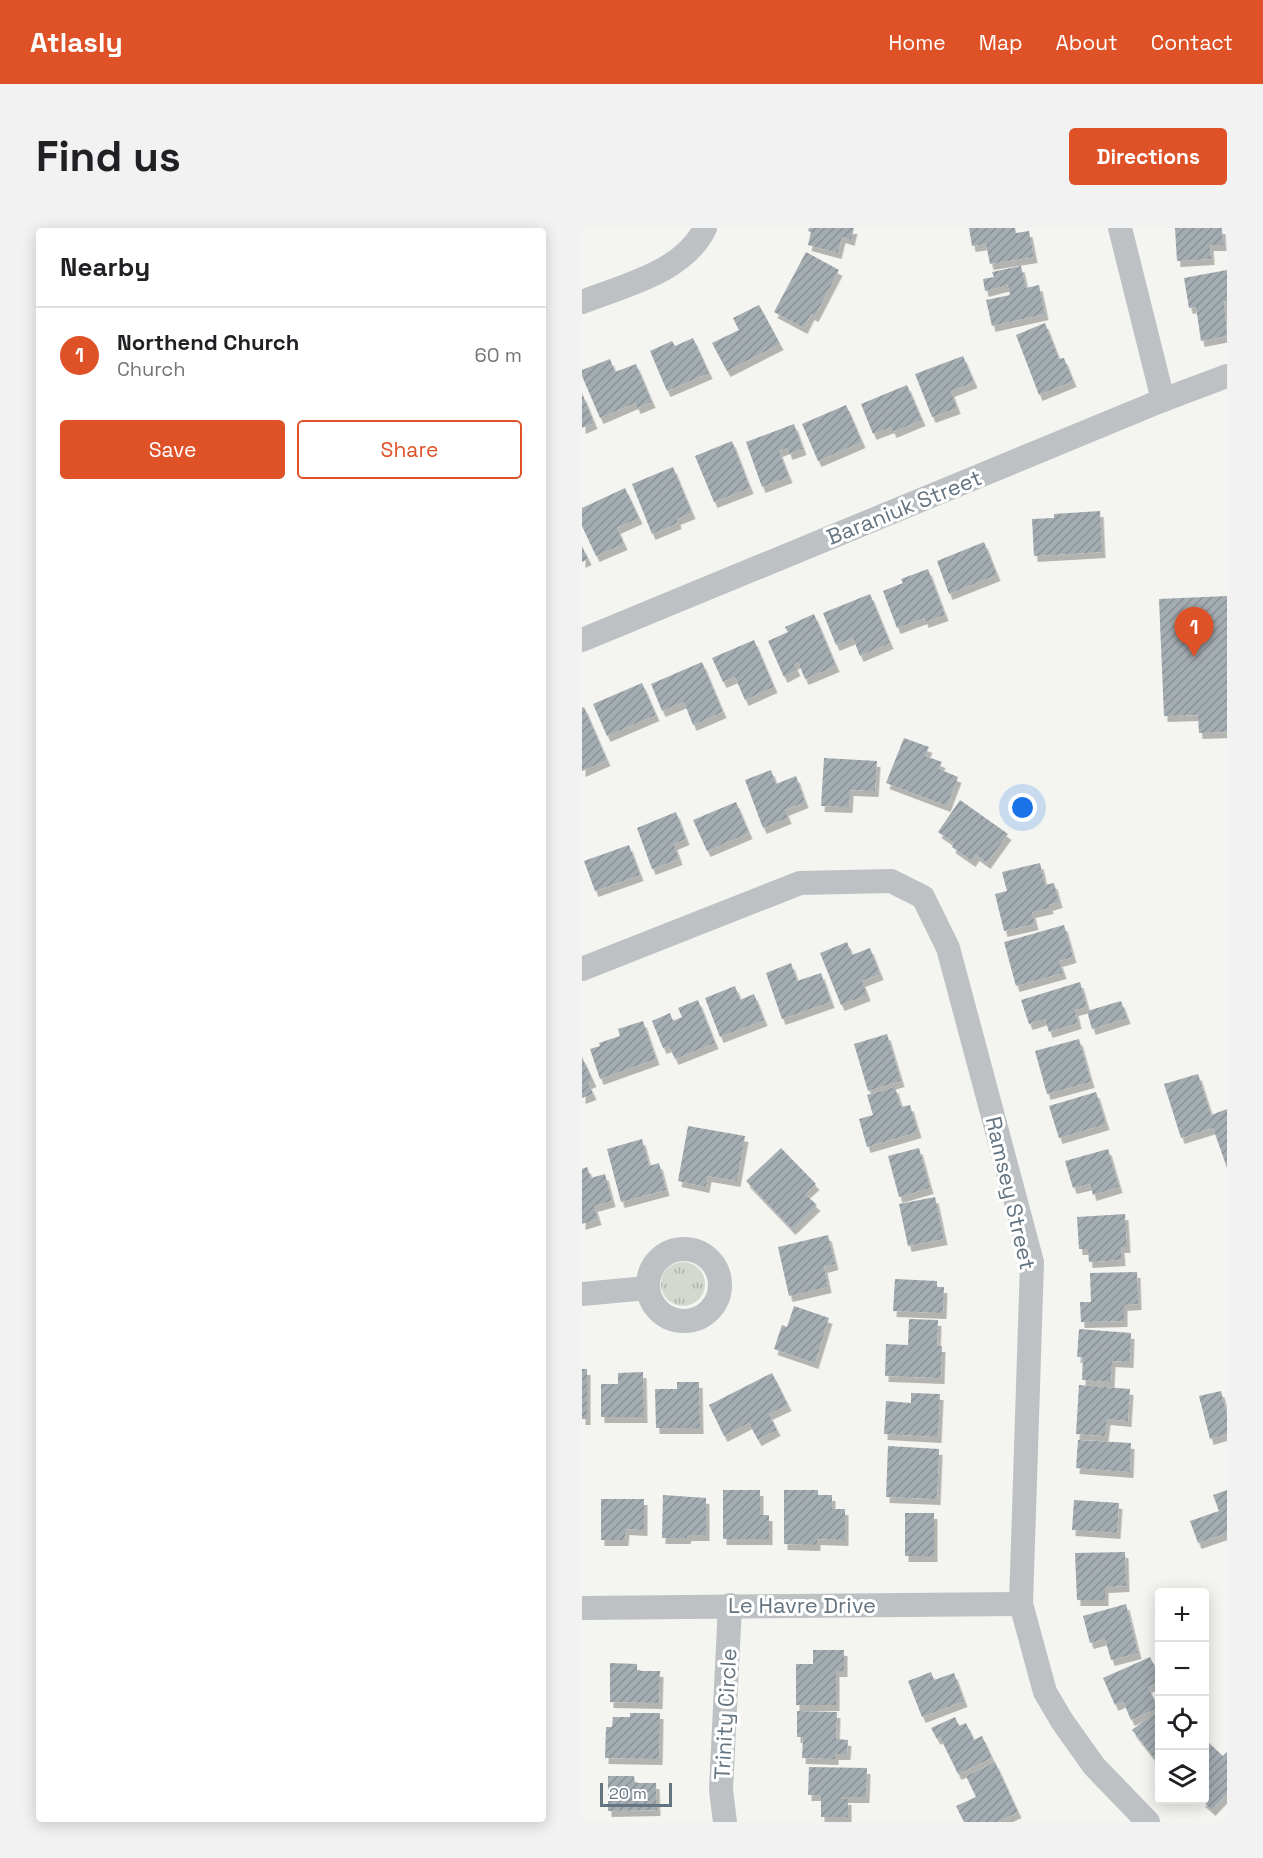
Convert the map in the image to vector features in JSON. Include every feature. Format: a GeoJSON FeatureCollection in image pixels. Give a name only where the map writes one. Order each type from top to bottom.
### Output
{"type":"FeatureCollection","features":[{"type":"Feature","properties":{"kind":"street"},"geometry":{"type":"LineString","coordinates":[[582,302],[657,273],[690,252],[705,228]]}},
{"type":"Feature","properties":{"kind":"street"},"geometry":{"type":"LineString","coordinates":[[1120,228],[1163,400]]}},
{"type":"Feature","properties":{"kind":"street","name":"Baraniuk Street"},"geometry":{"type":"LineString","coordinates":[[582,640],[1163,400],[1227,376]]}},
{"type":"Feature","properties":{"kind":"street","name":"Ramsey Street"},"geometry":{"type":"LineString","coordinates":[[582,969],[800,883],[891,881],[923,897],[948,948],[1032,1262],[1021,1604],[1045,1692],[1062,1721],[1094,1766],[1148,1822]]}},
{"type":"Feature","properties":{"kind":"street"},"geometry":{"type":"LineString","coordinates":[[582,1294],[647,1288]]}},
{"type":"Feature","properties":{"kind":"street","name":"Le Havre Drive"},"geometry":{"type":"LineString","coordinates":[[582,1608],[1021,1604]]}},
{"type":"Feature","properties":{"kind":"street","name":"Trinity Circle"},"geometry":{"type":"LineString","coordinates":[[725,1822],[721,1790],[730,1605]]}},
{"type":"Feature","properties":{"kind":"green space"},"geometry":{"type":"Polygon","coordinates":[[[683,1262],[692,1263],[699,1268],[704,1275],[704,1293],[699,1300],[692,1305],[683,1306],[674,1305],[667,1300],[662,1293],[661,1284],[662,1275],[667,1268],[674,1263],[683,1262]]]}},
{"type":"Feature","properties":{"kind":"building"},"geometry":{"type":"Polygon","coordinates":[[[809,228],[854,228],[851,240],[842,237],[838,253],[808,245],[811,232],[808,231],[809,228]]]}},
{"type":"Feature","properties":{"kind":"building"},"geometry":{"type":"Polygon","coordinates":[[[969,228],[1015,228],[1016,233],[1029,231],[1034,257],[990,264],[986,244],[972,246],[969,228]]]}},
{"type":"Feature","properties":{"kind":"building"},"geometry":{"type":"Polygon","coordinates":[[[1175,228],[1222,228],[1223,245],[1210,245],[1211,259],[1177,261],[1175,228]]]}},
{"type":"Feature","properties":{"kind":"building"},"geometry":{"type":"Polygon","coordinates":[[[806,252],[839,270],[815,316],[811,314],[804,328],[774,312],[806,252]]]}},
{"type":"Feature","properties":{"kind":"building"},"geometry":{"type":"Polygon","coordinates":[[[1021,266],[1026,288],[1039,285],[1045,314],[992,326],[986,300],[1010,295],[1008,285],[985,291],[983,279],[994,277],[992,272],[1021,266]]]}},
{"type":"Feature","properties":{"kind":"building"},"geometry":{"type":"Polygon","coordinates":[[[1227,270],[1227,301],[1224,301],[1227,336],[1201,341],[1196,307],[1189,308],[1184,278],[1227,270]]]}},
{"type":"Feature","properties":{"kind":"building"},"geometry":{"type":"Polygon","coordinates":[[[759,305],[780,344],[727,371],[712,343],[739,330],[733,318],[759,305]]]}},
{"type":"Feature","properties":{"kind":"building"},"geometry":{"type":"Polygon","coordinates":[[[1045,323],[1059,359],[1064,358],[1073,381],[1039,395],[1016,335],[1045,323]]]}},
{"type":"Feature","properties":{"kind":"building"},"geometry":{"type":"Polygon","coordinates":[[[693,338],[709,373],[667,391],[650,351],[672,341],[675,346],[693,338]]]}},
{"type":"Feature","properties":{"kind":"building"},"geometry":{"type":"Polygon","coordinates":[[[963,356],[974,382],[951,391],[957,408],[932,417],[915,374],[963,356]]]}},
{"type":"Feature","properties":{"kind":"building"},"geometry":{"type":"Polygon","coordinates":[[[610,359],[615,372],[636,364],[652,402],[637,408],[635,403],[600,418],[582,376],[582,370],[610,359]]]}},
{"type":"Feature","properties":{"kind":"building"},"geometry":{"type":"Polygon","coordinates":[[[907,385],[922,420],[893,432],[891,427],[873,434],[861,404],[907,385]]]}},
{"type":"Feature","properties":{"kind":"building"},"geometry":{"type":"Polygon","coordinates":[[[582,393],[594,423],[582,428],[582,393]]]}},
{"type":"Feature","properties":{"kind":"building"},"geometry":{"type":"Polygon","coordinates":[[[846,405],[862,442],[818,461],[802,424],[846,405]]]}},
{"type":"Feature","properties":{"kind":"building"},"geometry":{"type":"Polygon","coordinates":[[[794,424],[803,449],[789,454],[787,448],[779,451],[789,477],[762,487],[746,442],[794,424]]]}},
{"type":"Feature","properties":{"kind":"building"},"geometry":{"type":"Polygon","coordinates":[[[732,441],[750,488],[714,502],[695,456],[732,441]]]}},
{"type":"Feature","properties":{"kind":"building"},"geometry":{"type":"Polygon","coordinates":[[[673,467],[692,513],[677,519],[678,523],[652,534],[632,484],[673,467]]]}},
{"type":"Feature","properties":{"kind":"building"},"geometry":{"type":"Polygon","coordinates":[[[625,488],[639,518],[617,528],[624,544],[596,556],[582,526],[582,508],[625,488]]]}},
{"type":"Feature","properties":{"kind":"building"},"geometry":{"type":"Polygon","coordinates":[[[1100,511],[1102,552],[1034,556],[1032,519],[1054,518],[1054,514],[1100,511]]]}},
{"type":"Feature","properties":{"kind":"building"},"geometry":{"type":"Polygon","coordinates":[[[984,542],[997,575],[949,594],[937,561],[984,542]]]}},
{"type":"Feature","properties":{"kind":"building"},"geometry":{"type":"Polygon","coordinates":[[[582,546],[588,559],[582,562],[582,546]]]}},
{"type":"Feature","properties":{"kind":"building"},"geometry":{"type":"Polygon","coordinates":[[[928,569],[945,615],[925,622],[924,618],[897,628],[883,591],[903,583],[901,579],[928,569]]]}},
{"type":"Feature","properties":{"kind":"building"},"geometry":{"type":"Polygon","coordinates":[[[870,594],[890,643],[860,656],[853,638],[836,645],[823,613],[870,594]]]}},
{"type":"Feature","properties":{"kind":"building"},"geometry":{"type":"Polygon","coordinates":[[[1227,596],[1227,732],[1199,733],[1198,715],[1164,716],[1159,599],[1227,596]]]}},
{"type":"Feature","properties":{"kind":"building"},"geometry":{"type":"Polygon","coordinates":[[[814,614],[836,666],[805,679],[798,662],[794,664],[797,670],[784,677],[768,641],[788,632],[785,627],[814,614]]]}},
{"type":"Feature","properties":{"kind":"building"},"geometry":{"type":"Polygon","coordinates":[[[754,640],[774,687],[745,700],[735,677],[723,682],[712,658],[754,640]]]}},
{"type":"Feature","properties":{"kind":"building"},"geometry":{"type":"Polygon","coordinates":[[[702,662],[723,712],[693,725],[684,702],[662,711],[651,684],[702,662]]]}},
{"type":"Feature","properties":{"kind":"building"},"geometry":{"type":"Polygon","coordinates":[[[642,683],[656,715],[607,736],[593,704],[642,683]]]}},
{"type":"Feature","properties":{"kind":"building"},"geometry":{"type":"Polygon","coordinates":[[[584,707],[607,760],[582,771],[582,708],[584,707]]]}},
{"type":"Feature","properties":{"kind":"building"},"geometry":{"type":"Polygon","coordinates":[[[904,738],[929,747],[925,756],[942,762],[939,769],[958,777],[947,806],[886,783],[904,738]]]}},
{"type":"Feature","properties":{"kind":"building"},"geometry":{"type":"Polygon","coordinates":[[[824,758],[877,761],[875,791],[850,790],[849,807],[821,806],[824,758]]]}},
{"type":"Feature","properties":{"kind":"building"},"geometry":{"type":"Polygon","coordinates":[[[771,770],[776,784],[796,776],[805,802],[785,810],[788,818],[763,828],[745,780],[771,770]]]}},
{"type":"Feature","properties":{"kind":"building"},"geometry":{"type":"Polygon","coordinates":[[[960,800],[1008,834],[987,863],[976,855],[972,861],[952,847],[954,843],[938,832],[960,800]]]}},
{"type":"Feature","properties":{"kind":"building"},"geometry":{"type":"Polygon","coordinates":[[[736,802],[749,833],[707,851],[693,820],[736,802]]]}},
{"type":"Feature","properties":{"kind":"building"},"geometry":{"type":"Polygon","coordinates":[[[676,812],[686,839],[674,844],[679,859],[652,869],[637,828],[676,812]]]}},
{"type":"Feature","properties":{"kind":"building"},"geometry":{"type":"Polygon","coordinates":[[[629,845],[640,875],[595,891],[584,861],[629,845]]]}},
{"type":"Feature","properties":{"kind":"building"},"geometry":{"type":"Polygon","coordinates":[[[1040,863],[1045,885],[1054,883],[1059,902],[1049,905],[1050,908],[1032,912],[1035,924],[1004,931],[995,894],[1007,891],[1002,872],[1040,863]]]}},
{"type":"Feature","properties":{"kind":"building"},"geometry":{"type":"Polygon","coordinates":[[[1064,925],[1073,957],[1059,961],[1063,973],[1016,986],[1004,942],[1064,925]]]}},
{"type":"Feature","properties":{"kind":"building"},"geometry":{"type":"Polygon","coordinates":[[[847,942],[852,955],[870,948],[880,974],[862,981],[867,995],[841,1005],[820,953],[847,942]]]}},
{"type":"Feature","properties":{"kind":"building"},"geometry":{"type":"Polygon","coordinates":[[[791,963],[797,981],[821,973],[831,1002],[782,1019],[766,973],[791,963]]]}},
{"type":"Feature","properties":{"kind":"building"},"geometry":{"type":"Polygon","coordinates":[[[1080,982],[1087,1007],[1075,1010],[1078,1023],[1049,1032],[1045,1019],[1029,1024],[1021,1000],[1080,982]]]}},
{"type":"Feature","properties":{"kind":"building"},"geometry":{"type":"Polygon","coordinates":[[[735,986],[740,1000],[754,994],[764,1020],[720,1037],[705,998],[735,986]]]}},
{"type":"Feature","properties":{"kind":"building"},"geometry":{"type":"Polygon","coordinates":[[[698,1000],[715,1043],[675,1059],[669,1046],[663,1048],[652,1021],[670,1013],[673,1021],[682,1017],[678,1008],[698,1000]]]}},
{"type":"Feature","properties":{"kind":"building"},"geometry":{"type":"Polygon","coordinates":[[[1121,1001],[1127,1018],[1092,1029],[1087,1011],[1121,1001]]]}},
{"type":"Feature","properties":{"kind":"building"},"geometry":{"type":"Polygon","coordinates":[[[643,1021],[656,1059],[600,1079],[590,1049],[600,1046],[599,1043],[620,1036],[618,1029],[643,1021]]]}},
{"type":"Feature","properties":{"kind":"building"},"geometry":{"type":"Polygon","coordinates":[[[887,1034],[901,1081],[868,1091],[854,1044],[887,1034]]]}},
{"type":"Feature","properties":{"kind":"building"},"geometry":{"type":"Polygon","coordinates":[[[1079,1039],[1091,1082],[1047,1094],[1035,1051],[1079,1039]]]}},
{"type":"Feature","properties":{"kind":"building"},"geometry":{"type":"Polygon","coordinates":[[[582,1057],[593,1081],[588,1083],[593,1094],[582,1098],[582,1057]]]}},
{"type":"Feature","properties":{"kind":"building"},"geometry":{"type":"Polygon","coordinates":[[[1198,1074],[1211,1115],[1227,1109],[1227,1168],[1213,1128],[1181,1138],[1164,1084],[1198,1074]]]}},
{"type":"Feature","properties":{"kind":"building"},"geometry":{"type":"Polygon","coordinates":[[[895,1087],[901,1107],[910,1105],[918,1132],[867,1147],[859,1119],[873,1115],[867,1095],[895,1087]]]}},
{"type":"Feature","properties":{"kind":"building"},"geometry":{"type":"Polygon","coordinates":[[[1096,1092],[1106,1124],[1059,1138],[1049,1106],[1096,1092]]]}},
{"type":"Feature","properties":{"kind":"building"},"geometry":{"type":"Polygon","coordinates":[[[688,1126],[745,1136],[737,1181],[708,1176],[706,1187],[678,1181],[688,1126]]]}},
{"type":"Feature","properties":{"kind":"building"},"geometry":{"type":"Polygon","coordinates":[[[642,1139],[649,1166],[659,1163],[666,1190],[621,1202],[607,1149],[642,1139]]]}},
{"type":"Feature","properties":{"kind":"building"},"geometry":{"type":"Polygon","coordinates":[[[781,1148],[816,1184],[805,1194],[817,1205],[792,1229],[746,1181],[781,1148]]]}},
{"type":"Feature","properties":{"kind":"building"},"geometry":{"type":"Polygon","coordinates":[[[919,1148],[930,1188],[899,1197],[888,1156],[919,1148]]]}},
{"type":"Feature","properties":{"kind":"building"},"geometry":{"type":"Polygon","coordinates":[[[1108,1149],[1119,1187],[1093,1195],[1090,1184],[1073,1188],[1065,1161],[1108,1149]]]}},
{"type":"Feature","properties":{"kind":"building"},"geometry":{"type":"Polygon","coordinates":[[[587,1167],[591,1178],[605,1174],[612,1201],[594,1206],[598,1219],[582,1224],[582,1169],[587,1167]]]}},
{"type":"Feature","properties":{"kind":"building"},"geometry":{"type":"Polygon","coordinates":[[[935,1197],[944,1239],[908,1246],[899,1204],[935,1197]]]}},
{"type":"Feature","properties":{"kind":"building"},"geometry":{"type":"Polygon","coordinates":[[[1125,1214],[1127,1247],[1121,1247],[1122,1260],[1089,1262],[1088,1249],[1079,1249],[1077,1217],[1125,1214]]]}},
{"type":"Feature","properties":{"kind":"building"},"geometry":{"type":"Polygon","coordinates":[[[828,1235],[835,1264],[824,1267],[828,1287],[789,1296],[778,1247],[828,1235]]]}},
{"type":"Feature","properties":{"kind":"building"},"geometry":{"type":"Polygon","coordinates":[[[1137,1272],[1138,1304],[1124,1305],[1124,1321],[1081,1322],[1080,1302],[1091,1302],[1090,1273],[1137,1272]]]}},
{"type":"Feature","properties":{"kind":"building"},"geometry":{"type":"Polygon","coordinates":[[[895,1279],[937,1281],[937,1287],[944,1287],[943,1313],[893,1311],[895,1279]]]}},
{"type":"Feature","properties":{"kind":"building"},"geometry":{"type":"Polygon","coordinates":[[[794,1306],[829,1318],[815,1363],[774,1349],[782,1325],[787,1327],[794,1306]]]}},
{"type":"Feature","properties":{"kind":"building"},"geometry":{"type":"Polygon","coordinates":[[[909,1319],[938,1320],[937,1346],[942,1346],[941,1378],[885,1376],[886,1344],[908,1345],[909,1319]]]}},
{"type":"Feature","properties":{"kind":"building"},"geometry":{"type":"Polygon","coordinates":[[[1079,1329],[1131,1333],[1130,1362],[1112,1361],[1111,1382],[1082,1380],[1083,1357],[1077,1357],[1079,1329]]]}},
{"type":"Feature","properties":{"kind":"building"},"geometry":{"type":"Polygon","coordinates":[[[582,1369],[587,1369],[587,1419],[582,1419],[582,1369]]]}},
{"type":"Feature","properties":{"kind":"building"},"geometry":{"type":"Polygon","coordinates":[[[643,1372],[644,1417],[601,1417],[601,1384],[618,1384],[618,1373],[643,1372]]]}},
{"type":"Feature","properties":{"kind":"building"},"geometry":{"type":"Polygon","coordinates":[[[772,1373],[788,1405],[769,1414],[777,1430],[758,1440],[749,1423],[724,1436],[709,1405],[772,1373]]]}},
{"type":"Feature","properties":{"kind":"building"},"geometry":{"type":"Polygon","coordinates":[[[677,1382],[699,1382],[700,1428],[656,1428],[655,1389],[677,1389],[677,1382]]]}},
{"type":"Feature","properties":{"kind":"building"},"geometry":{"type":"Polygon","coordinates":[[[1079,1385],[1130,1389],[1128,1421],[1107,1419],[1105,1436],[1076,1434],[1079,1385]]]}},
{"type":"Feature","properties":{"kind":"building"},"geometry":{"type":"Polygon","coordinates":[[[1221,1391],[1227,1415],[1227,1434],[1210,1439],[1199,1396],[1221,1391]]]}},
{"type":"Feature","properties":{"kind":"building"},"geometry":{"type":"Polygon","coordinates":[[[911,1393],[940,1394],[938,1437],[884,1434],[886,1401],[911,1403],[911,1393]]]}},
{"type":"Feature","properties":{"kind":"building"},"geometry":{"type":"Polygon","coordinates":[[[1078,1440],[1131,1443],[1130,1472],[1076,1468],[1078,1440]]]}},
{"type":"Feature","properties":{"kind":"building"},"geometry":{"type":"Polygon","coordinates":[[[888,1446],[939,1449],[937,1499],[886,1497],[888,1446]]]}},
{"type":"Feature","properties":{"kind":"building"},"geometry":{"type":"Polygon","coordinates":[[[723,1490],[760,1490],[760,1515],[769,1515],[769,1539],[723,1539],[723,1490]]]}},
{"type":"Feature","properties":{"kind":"building"},"geometry":{"type":"Polygon","coordinates":[[[784,1490],[818,1490],[818,1495],[832,1495],[832,1509],[845,1509],[845,1540],[817,1539],[817,1545],[784,1544],[784,1490]]]}},
{"type":"Feature","properties":{"kind":"building"},"geometry":{"type":"Polygon","coordinates":[[[1227,1490],[1227,1533],[1198,1543],[1190,1521],[1219,1511],[1213,1495],[1227,1490]]]}},
{"type":"Feature","properties":{"kind":"building"},"geometry":{"type":"Polygon","coordinates":[[[663,1495],[706,1498],[706,1535],[662,1538],[663,1495]]]}},
{"type":"Feature","properties":{"kind":"building"},"geometry":{"type":"Polygon","coordinates":[[[601,1499],[644,1499],[644,1530],[626,1529],[625,1540],[601,1540],[601,1499]]]}},
{"type":"Feature","properties":{"kind":"building"},"geometry":{"type":"Polygon","coordinates":[[[1074,1500],[1119,1503],[1117,1533],[1072,1530],[1074,1500]]]}},
{"type":"Feature","properties":{"kind":"building"},"geometry":{"type":"Polygon","coordinates":[[[905,1513],[934,1513],[934,1556],[905,1556],[905,1513]]]}},
{"type":"Feature","properties":{"kind":"building"},"geometry":{"type":"Polygon","coordinates":[[[1125,1552],[1126,1586],[1105,1587],[1105,1600],[1077,1600],[1075,1553],[1125,1552]]]}},
{"type":"Feature","properties":{"kind":"building"},"geometry":{"type":"Polygon","coordinates":[[[1126,1604],[1138,1653],[1111,1660],[1105,1639],[1090,1643],[1083,1616],[1126,1604]]]}},
{"type":"Feature","properties":{"kind":"building"},"geometry":{"type":"Polygon","coordinates":[[[813,1650],[844,1650],[844,1671],[836,1671],[836,1705],[796,1705],[796,1664],[813,1664],[813,1650]]]}},
{"type":"Feature","properties":{"kind":"building"},"geometry":{"type":"Polygon","coordinates":[[[1150,1657],[1155,1667],[1155,1684],[1148,1687],[1155,1702],[1155,1709],[1131,1720],[1123,1701],[1115,1705],[1103,1678],[1150,1657]]]}},
{"type":"Feature","properties":{"kind":"building"},"geometry":{"type":"Polygon","coordinates":[[[610,1663],[637,1664],[637,1671],[660,1671],[659,1703],[610,1702],[610,1663]]]}},
{"type":"Feature","properties":{"kind":"building"},"geometry":{"type":"Polygon","coordinates":[[[931,1672],[934,1680],[954,1673],[964,1701],[922,1717],[908,1681],[931,1672]]]}},
{"type":"Feature","properties":{"kind":"building"},"geometry":{"type":"Polygon","coordinates":[[[797,1711],[837,1712],[836,1739],[848,1740],[847,1754],[835,1754],[835,1759],[802,1758],[803,1737],[797,1737],[797,1711]]]}},
{"type":"Feature","properties":{"kind":"building"},"geometry":{"type":"Polygon","coordinates":[[[630,1713],[660,1713],[659,1759],[605,1758],[606,1727],[612,1727],[613,1717],[630,1717],[630,1713]]]}},
{"type":"Feature","properties":{"kind":"building"},"geometry":{"type":"Polygon","coordinates":[[[1155,1713],[1155,1760],[1132,1730],[1155,1713]]]}},
{"type":"Feature","properties":{"kind":"building"},"geometry":{"type":"Polygon","coordinates":[[[955,1717],[959,1726],[966,1723],[974,1740],[982,1736],[992,1758],[958,1774],[940,1737],[937,1739],[931,1728],[955,1717]]]}},
{"type":"Feature","properties":{"kind":"building"},"geometry":{"type":"Polygon","coordinates":[[[1209,1743],[1223,1756],[1227,1752],[1227,1794],[1212,1810],[1205,1804],[1209,1804],[1209,1743]]]}},
{"type":"Feature","properties":{"kind":"building"},"geometry":{"type":"Polygon","coordinates":[[[995,1762],[1018,1812],[997,1822],[964,1822],[956,1806],[976,1797],[966,1776],[995,1762]]]}},
{"type":"Feature","properties":{"kind":"building"},"geometry":{"type":"Polygon","coordinates":[[[809,1767],[867,1768],[866,1797],[841,1797],[841,1799],[848,1799],[848,1817],[821,1817],[821,1795],[808,1795],[809,1767]]]}},
{"type":"Feature","properties":{"kind":"building"},"geometry":{"type":"Polygon","coordinates":[[[608,1776],[634,1776],[635,1783],[656,1783],[657,1810],[608,1811],[608,1776]]]}},
{"type":"Feature","properties":{"kind":"place","name":"Northend Church"},"geometry":{"type":"Point","coordinates":[1194,657]}}]}
